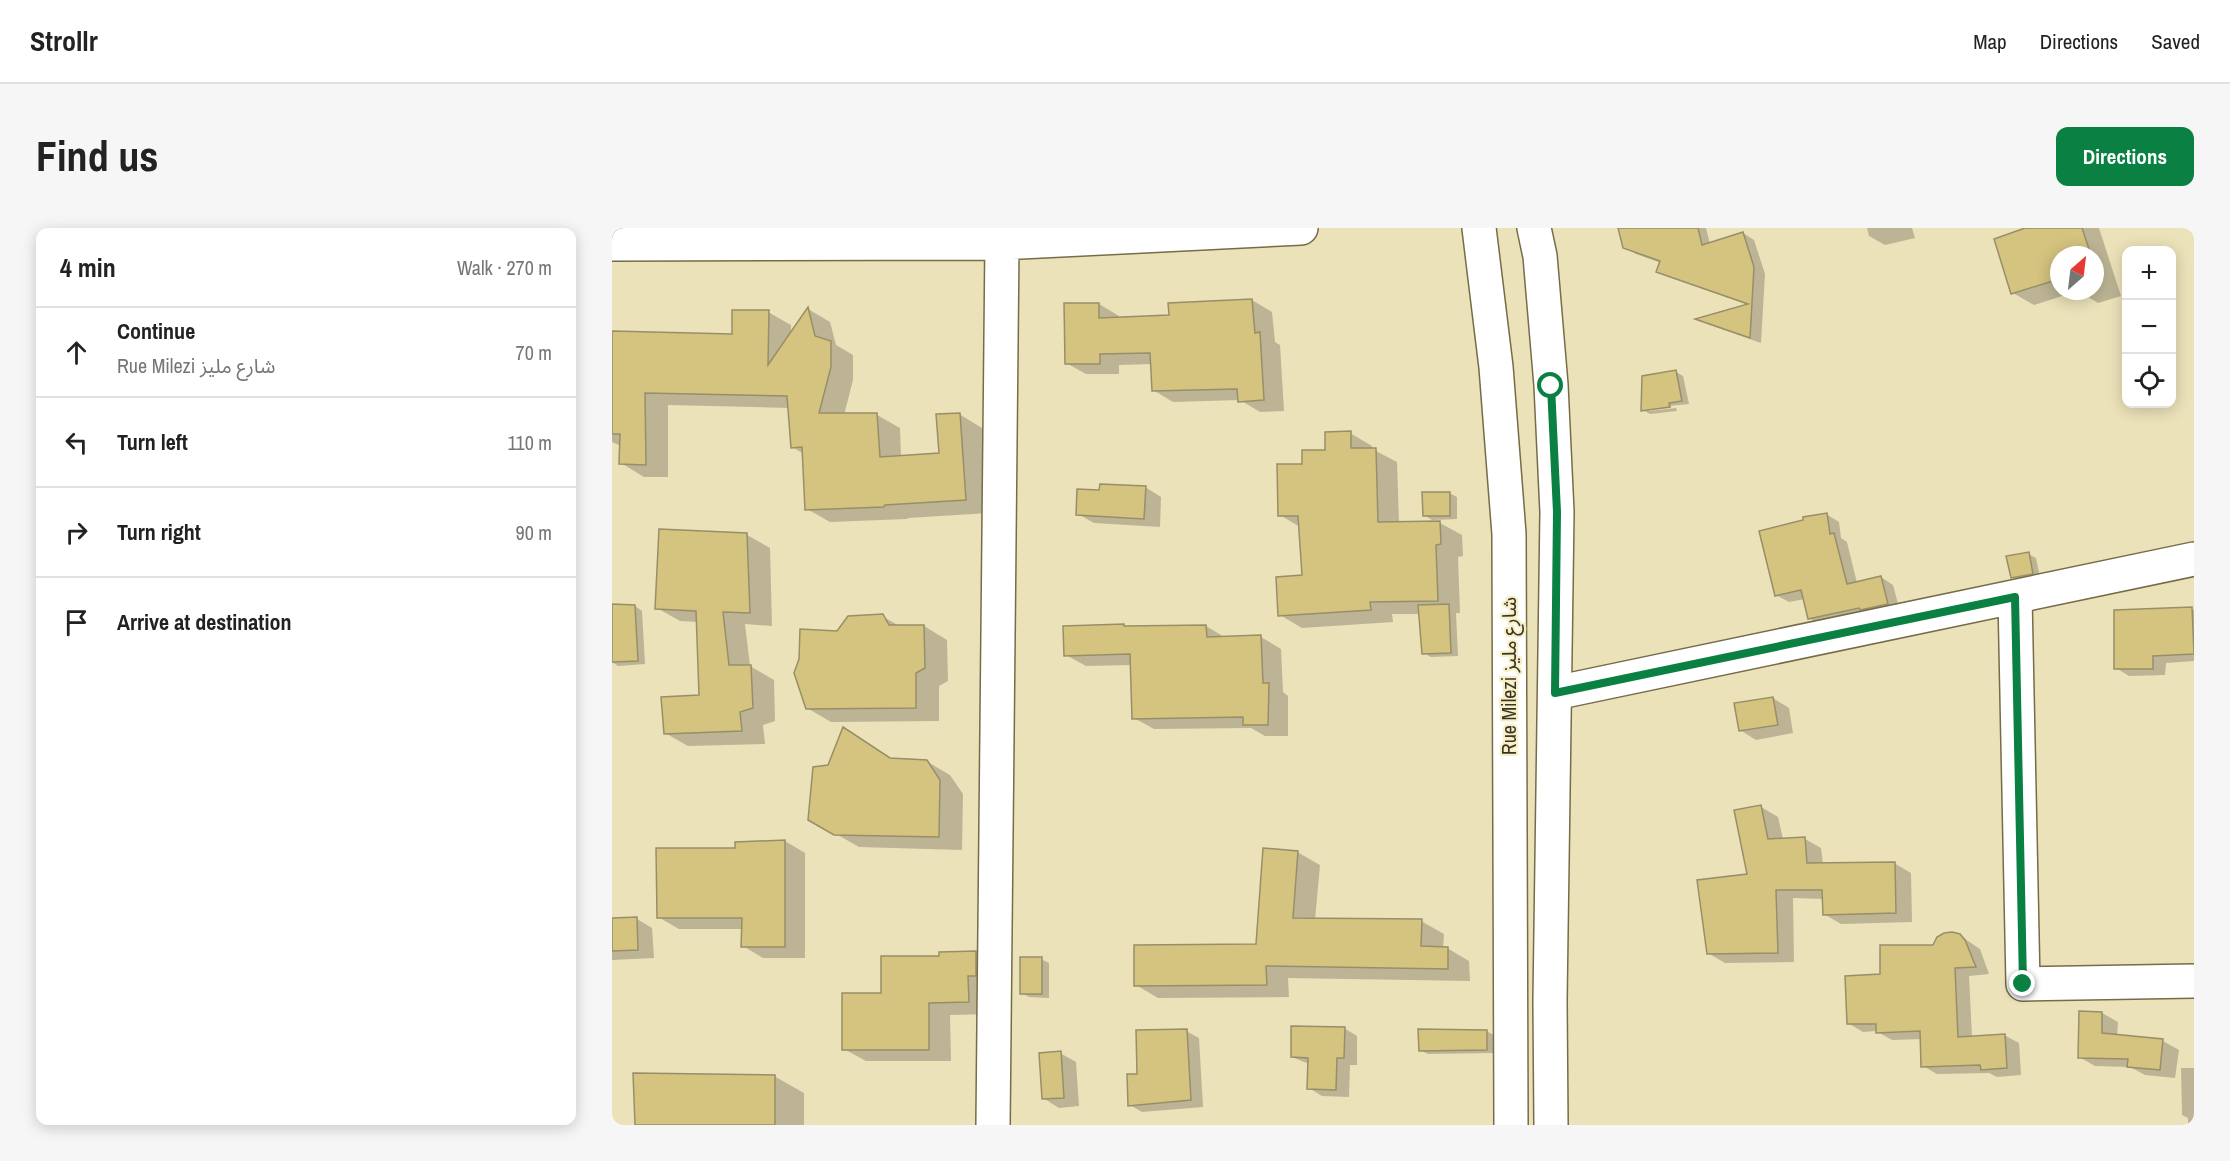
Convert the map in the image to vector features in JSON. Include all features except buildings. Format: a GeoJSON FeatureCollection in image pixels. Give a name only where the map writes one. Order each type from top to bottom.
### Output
{"type":"FeatureCollection","features":[{"type":"Feature","properties":{"kind":"street"},"geometry":{"type":"LineString","coordinates":[[612,244],[1002,243],[1301,228]]}},
{"type":"Feature","properties":{"kind":"street","name":"Rue Milezi شارع مليز"},"geometry":{"type":"LineString","coordinates":[[1479,228],[1497,367],[1509,534],[1512,1125]]}},
{"type":"Feature","properties":{"kind":"street"},"geometry":{"type":"LineString","coordinates":[[1533,228],[1540,256],[1551,386],[1557,512],[1550,1001],[1551,1125]]}},
{"type":"Feature","properties":{"kind":"street"},"geometry":{"type":"LineString","coordinates":[[993,1125],[1002,243]]}},
{"type":"Feature","properties":{"kind":"street"},"geometry":{"type":"LineString","coordinates":[[1555,693],[2194,559]]}},
{"type":"Feature","properties":{"kind":"street"},"geometry":{"type":"LineString","coordinates":[[2015,597],[2023,984],[2194,981]]}},
{"type":"Feature","properties":{"kind":"route"},"geometry":{"type":"LineString","coordinates":[[1551,386],[1557,512],[1555,693],[2015,597],[2023,984]]}}]}
